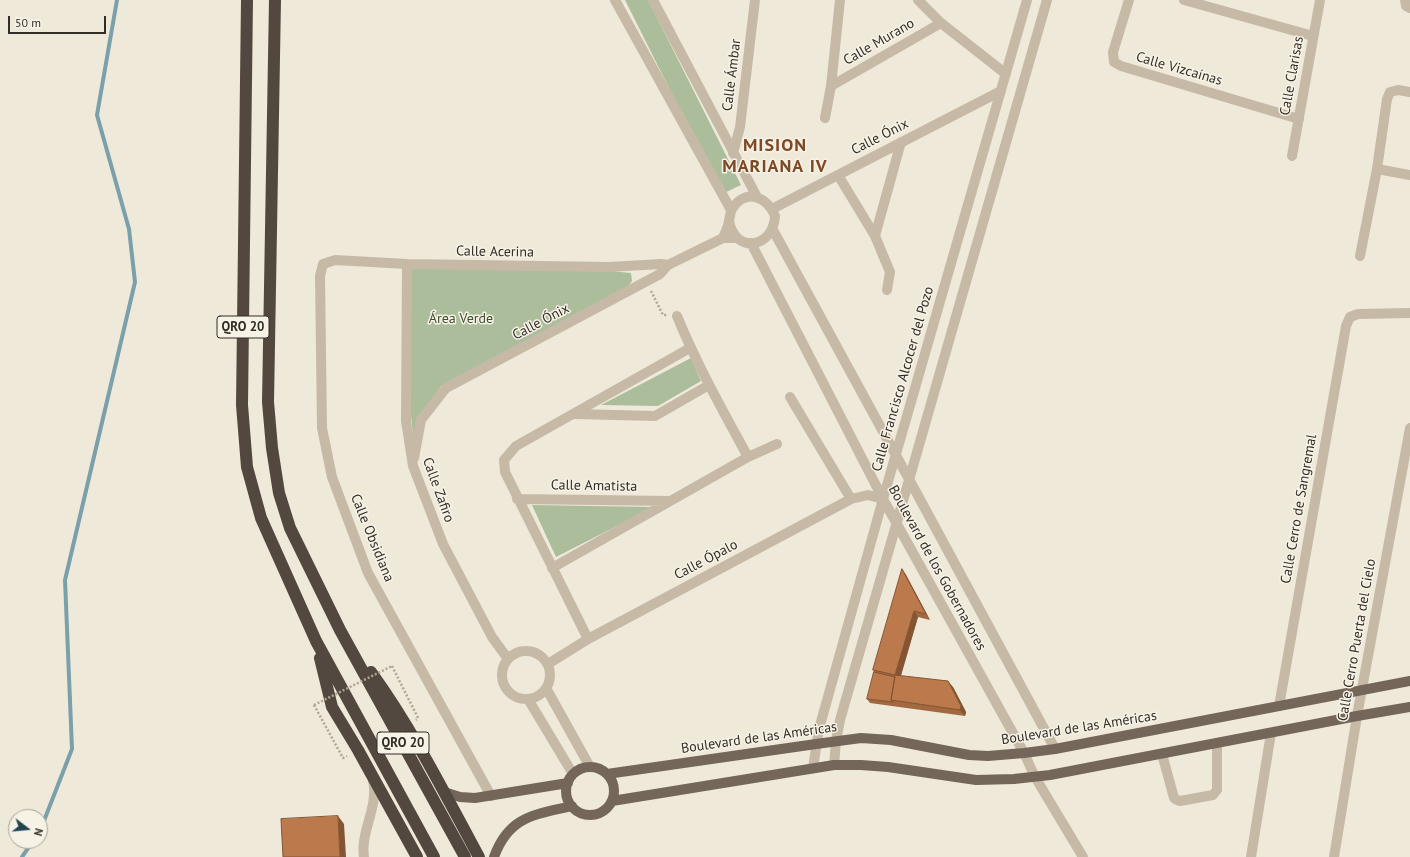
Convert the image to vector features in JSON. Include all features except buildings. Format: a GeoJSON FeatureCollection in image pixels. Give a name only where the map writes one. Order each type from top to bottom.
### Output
{"type":"FeatureCollection","features":[{"type":"Feature","properties":{"kind":"highway","name":"QRO 20"},"geometry":{"type":"LineString","coordinates":[[247,0],[242,405],[247,467],[261,518],[316,641],[434,857]]}},
{"type":"Feature","properties":{"kind":"highway","name":"QRO 20"},"geometry":{"type":"LineString","coordinates":[[275,0],[268,402],[272,448],[279,493],[290,528],[340,630],[465,857]]}},
{"type":"Feature","properties":{"kind":"highway"},"geometry":{"type":"LineString","coordinates":[[340,630],[390,698],[444,792],[479,857]]}},
{"type":"Feature","properties":{"kind":"highway"},"geometry":{"type":"LineString","coordinates":[[316,641],[332,707],[358,750],[417,857]]}},
{"type":"Feature","properties":{"kind":"main road","name":"Boulevard de las Américas"},"geometry":{"type":"LineString","coordinates":[[607,774],[861,738],[892,740],[969,755],[988,756],[1024,754],[1410,681]]}},
{"type":"Feature","properties":{"kind":"main road"},"geometry":{"type":"LineString","coordinates":[[612,801],[813,768],[834,766],[861,765],[882,767],[976,780],[1035,777],[1102,766],[1410,707]]}},
{"type":"Feature","properties":{"kind":"main road"},"geometry":{"type":"LineString","coordinates":[[444,792],[460,797],[475,798],[491,796],[571,779],[584,768],[590,767],[603,770],[612,780],[614,794],[612,801],[604,810],[593,815],[578,812],[572,806],[567,795],[571,779]]}},
{"type":"Feature","properties":{"kind":"main road"},"geometry":{"type":"LineString","coordinates":[[494,857],[498,845],[513,826],[536,814],[572,806]]}},
{"type":"Feature","properties":{"kind":"street"},"geometry":{"type":"LineString","coordinates":[[615,0],[731,210]]}},
{"type":"Feature","properties":{"kind":"street"},"geometry":{"type":"LineString","coordinates":[[653,0],[757,197]]}},
{"type":"Feature","properties":{"kind":"street","name":"Calle Ámbar"},"geometry":{"type":"LineString","coordinates":[[733,153],[740,127],[755,0]]}},
{"type":"Feature","properties":{"kind":"street","name":"Calle Murano"},"geometry":{"type":"LineString","coordinates":[[825,118],[831,86],[840,0]]}},
{"type":"Feature","properties":{"kind":"street"},"geometry":{"type":"LineString","coordinates":[[918,0],[941,23],[1006,74]]}},
{"type":"Feature","properties":{"kind":"street","name":"Calle Francisco Alcocer del Pozo"},"geometry":{"type":"LineString","coordinates":[[813,768],[819,729],[883,499],[1027,0]]}},
{"type":"Feature","properties":{"kind":"street"},"geometry":{"type":"LineString","coordinates":[[834,766],[836,741],[840,720],[1047,0]]}},
{"type":"Feature","properties":{"kind":"street","name":"Calle Vizcaínas"},"geometry":{"type":"LineString","coordinates":[[1128,0],[1113,52],[1114,62],[1121,66],[1299,119]]}},
{"type":"Feature","properties":{"kind":"street"},"geometry":{"type":"LineString","coordinates":[[1184,0],[1313,36]]}},
{"type":"Feature","properties":{"kind":"street","name":"Calle Clarisas"},"geometry":{"type":"LineString","coordinates":[[1292,156],[1320,0]]}},
{"type":"Feature","properties":{"kind":"street"},"geometry":{"type":"LineString","coordinates":[[1405,0],[1406,6],[1410,8]]}},
{"type":"Feature","properties":{"kind":"street","name":"Calle Murano"},"geometry":{"type":"LineString","coordinates":[[831,86],[941,23]]}},
{"type":"Feature","properties":{"kind":"street"},"geometry":{"type":"LineString","coordinates":[[1360,256],[1377,170],[1387,99],[1390,92],[1398,90],[1410,92]]}},
{"type":"Feature","properties":{"kind":"street","name":"Calle Ónix"},"geometry":{"type":"LineString","coordinates":[[772,209],[1001,91]]}},
{"type":"Feature","properties":{"kind":"street"},"geometry":{"type":"LineString","coordinates":[[875,236],[901,142]]}},
{"type":"Feature","properties":{"kind":"street"},"geometry":{"type":"LineString","coordinates":[[1377,170],[1410,176]]}},
{"type":"Feature","properties":{"kind":"street"},"geometry":{"type":"LineString","coordinates":[[838,175],[875,236],[890,272],[887,290]]}},
{"type":"Feature","properties":{"kind":"street"},"geometry":{"type":"LineString","coordinates":[[723,238],[731,210],[736,203],[742,199],[757,197],[768,203],[775,216],[773,230],[769,236],[757,243],[744,242],[737,238],[733,233],[729,221]]}},
{"type":"Feature","properties":{"kind":"street","name":"Boulevard de los Gobernadores"},"geometry":{"type":"LineString","coordinates":[[773,230],[1055,749]]}},
{"type":"Feature","properties":{"kind":"street","name":"Calle Ónix"},"geometry":{"type":"LineString","coordinates":[[413,466],[421,420],[446,388],[646,282],[660,274],[668,265],[723,238],[737,238]]}},
{"type":"Feature","properties":{"kind":"street","name":"Boulevard de los Gobernadores"},"geometry":{"type":"LineString","coordinates":[[750,243],[896,524],[1024,754],[1035,777],[1083,857]]}},
{"type":"Feature","properties":{"kind":"street","name":"Calle Acerina"},"geometry":{"type":"LineString","coordinates":[[323,264],[335,260],[407,264],[610,267],[661,264],[668,265]]}},
{"type":"Feature","properties":{"kind":"street","name":"Calle Obsidiana"},"geometry":{"type":"LineString","coordinates":[[323,264],[320,276],[322,428],[332,477],[368,573],[491,796]]}},
{"type":"Feature","properties":{"kind":"street","name":"Calle Zafiro"},"geometry":{"type":"LineString","coordinates":[[407,264],[406,421],[413,466],[443,544],[492,637],[508,659]]}},
{"type":"Feature","properties":{"kind":"street"},"geometry":{"type":"LineString","coordinates":[[635,265],[641,271],[641,277],[637,286]]}},
{"type":"Feature","properties":{"kind":"street","name":"Calle Cerro de Sangremal"},"geometry":{"type":"LineString","coordinates":[[1279,706],[1346,326],[1350,317],[1358,314],[1410,313]]}},
{"type":"Feature","properties":{"kind":"street"},"geometry":{"type":"LineString","coordinates":[[677,316],[690,348],[709,386],[748,457]]}},
{"type":"Feature","properties":{"kind":"street"},"geometry":{"type":"LineString","coordinates":[[588,639],[505,472],[504,460],[516,446],[690,348]]}},
{"type":"Feature","properties":{"kind":"street"},"geometry":{"type":"LineString","coordinates":[[575,414],[655,416],[709,386]]}},
{"type":"Feature","properties":{"kind":"street"},"geometry":{"type":"LineString","coordinates":[[790,397],[851,499]]}},
{"type":"Feature","properties":{"kind":"street","name":"Calle Cerro Puerta del Cielo"},"geometry":{"type":"LineString","coordinates":[[1334,857],[1357,716],[1410,428]]}},
{"type":"Feature","properties":{"kind":"street"},"geometry":{"type":"LineString","coordinates":[[552,568],[748,457],[777,444]]}},
{"type":"Feature","properties":{"kind":"street","name":"Calle Ópalo"},"geometry":{"type":"LineString","coordinates":[[548,664],[588,639],[851,499],[868,496],[883,499]]}},
{"type":"Feature","properties":{"kind":"street","name":"Calle Amatista"},"geometry":{"type":"LineString","coordinates":[[518,498],[670,501]]}},
{"type":"Feature","properties":{"kind":"street"},"geometry":{"type":"LineString","coordinates":[[522,651],[537,653],[548,664],[550,681],[541,694],[528,699],[520,698],[513,695],[505,686],[502,674],[504,666],[508,659],[514,654],[522,651]]}},
{"type":"Feature","properties":{"kind":"street"},"geometry":{"type":"LineString","coordinates":[[546,688],[590,767]]}},
{"type":"Feature","properties":{"kind":"street"},"geometry":{"type":"LineString","coordinates":[[528,699],[571,779]]}},
{"type":"Feature","properties":{"kind":"street"},"geometry":{"type":"LineString","coordinates":[[1251,857],[1271,733]]}},
{"type":"Feature","properties":{"kind":"street"},"geometry":{"type":"LineString","coordinates":[[1162,754],[1174,798],[1176,800],[1180,801],[1213,795],[1217,790],[1217,743]]}},
{"type":"Feature","properties":{"kind":"street"},"geometry":{"type":"LineString","coordinates":[[364,857],[363,847],[375,796],[371,774]]}},
{"type":"Feature","properties":{"kind":"path"},"geometry":{"type":"LineString","coordinates":[[646,282],[663,315],[677,316]]}},
{"type":"Feature","properties":{"kind":"path"},"geometry":{"type":"LineString","coordinates":[[358,750],[343,758],[314,705],[392,666],[418,718],[407,726]]}},
{"type":"Feature","properties":{"kind":"green space"},"geometry":{"type":"Polygon","coordinates":[[[625,0],[648,0],[741,185],[722,194],[625,0]]]}},
{"type":"Feature","properties":{"kind":"green space","name":"Área Verde"},"geometry":{"type":"Polygon","coordinates":[[[408,266],[610,271],[631,273],[632,281],[627,288],[460,380],[441,386],[427,407],[413,435],[410,406],[408,266]]]}},
{"type":"Feature","properties":{"kind":"green space"},"geometry":{"type":"Polygon","coordinates":[[[691,358],[701,381],[658,406],[601,405],[691,358]]]}},
{"type":"Feature","properties":{"kind":"green space"},"geometry":{"type":"Polygon","coordinates":[[[532,505],[654,507],[556,557],[532,505]]]}},
{"type":"Feature","properties":{"kind":"waterway"},"geometry":{"type":"LineString","coordinates":[[48,810],[72,749],[65,580],[135,282],[129,229],[97,115],[117,0]]}},
{"type":"Feature","properties":{"kind":"waterway"},"geometry":{"type":"LineString","coordinates":[[22,857],[28,849]]}},
{"type":"Feature","properties":{"kind":"district","name":"MISION MARIANA IV"},"geometry":{"type":"Point","coordinates":[775,156]}}]}
